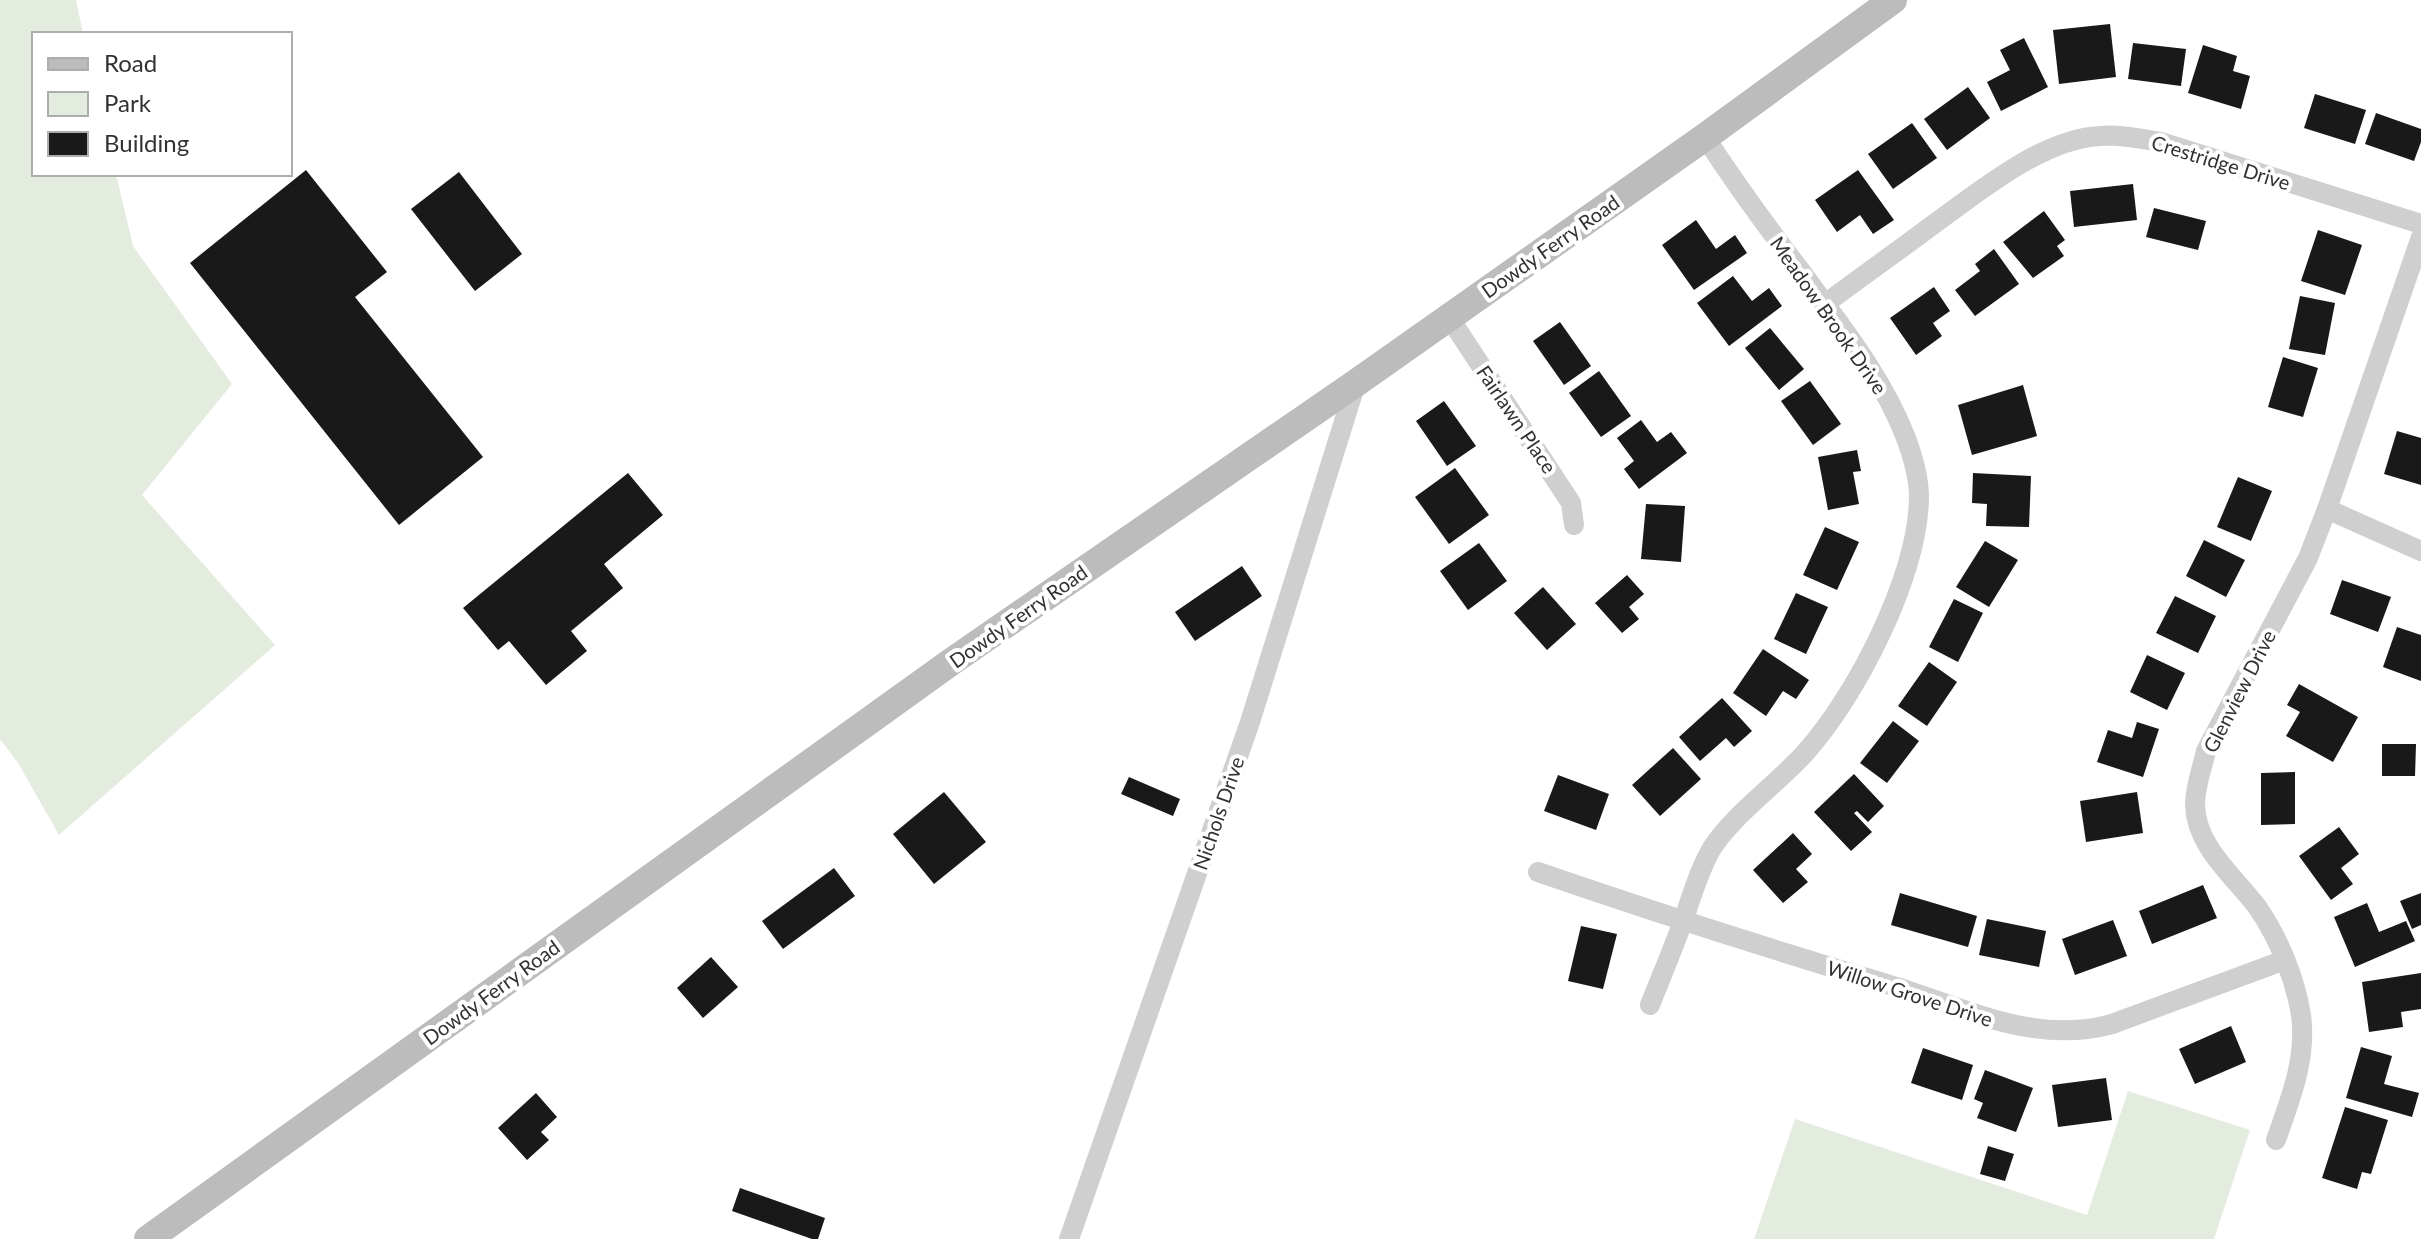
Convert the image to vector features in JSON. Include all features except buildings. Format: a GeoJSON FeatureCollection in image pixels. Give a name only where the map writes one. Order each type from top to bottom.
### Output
{"type":"FeatureCollection","features":[{"type":"Feature","properties":{"kind":"street","name":"Dowdy Ferry Road"},"geometry":{"type":"LineString","coordinates":[[148,1239],[951,662],[1356,383],[1893,0]]}},
{"type":"Feature","properties":{"kind":"street","name":"Crestridge Drive"},"geometry":{"type":"LineString","coordinates":[[1825,304],[2023,161],[2061,145],[2099,136],[2161,142],[2421,224]]}},
{"type":"Feature","properties":{"kind":"street","name":"Meadow Brook Drive"},"geometry":{"type":"LineString","coordinates":[[1650,1005],[1713,846],[1805,753],[1831,721],[1855,682],[1882,630],[1904,574],[1916,528],[1919,496],[1915,467],[1905,437],[1865,360],[1746,199],[1705,137]]}},
{"type":"Feature","properties":{"kind":"street","name":"Glenview Drive"},"geometry":{"type":"LineString","coordinates":[[2276,1140],[2295,1086],[2302,1047],[2301,1017],[2295,988],[2274,936],[2258,908],[2214,855],[2202,834],[2195,807],[2198,783],[2206,751],[2308,558],[2421,237]]}},
{"type":"Feature","properties":{"kind":"street","name":"Fairlawn Place"},"geometry":{"type":"LineString","coordinates":[[1449,317],[1571,503],[1574,525]]}},
{"type":"Feature","properties":{"kind":"street","name":"Nichols Drive"},"geometry":{"type":"LineString","coordinates":[[1069,1239],[1250,722],[1356,383]]}},
{"type":"Feature","properties":{"kind":"street"},"geometry":{"type":"LineString","coordinates":[[2327,509],[2421,551]]}},
{"type":"Feature","properties":{"kind":"street","name":"Willow Grove Drive"},"geometry":{"type":"LineString","coordinates":[[1538,872],[1683,922],[1891,985],[1978,1016],[2049,1031],[2095,1029],[2112,1024],[2285,960]]}},
{"type":"Feature","properties":{"kind":"green space"},"geometry":{"type":"Polygon","coordinates":[[[0,0],[76,0],[83,32],[32,32],[32,176],[116,176],[133,246],[232,384],[142,495],[275,645],[59,835],[18,763],[0,739],[0,0]]]}},
{"type":"Feature","properties":{"kind":"green space"},"geometry":{"type":"Polygon","coordinates":[[[2128,1091],[2250,1130],[2214,1239],[1754,1239],[1795,1119],[2087,1215],[2128,1091]]]}}]}
